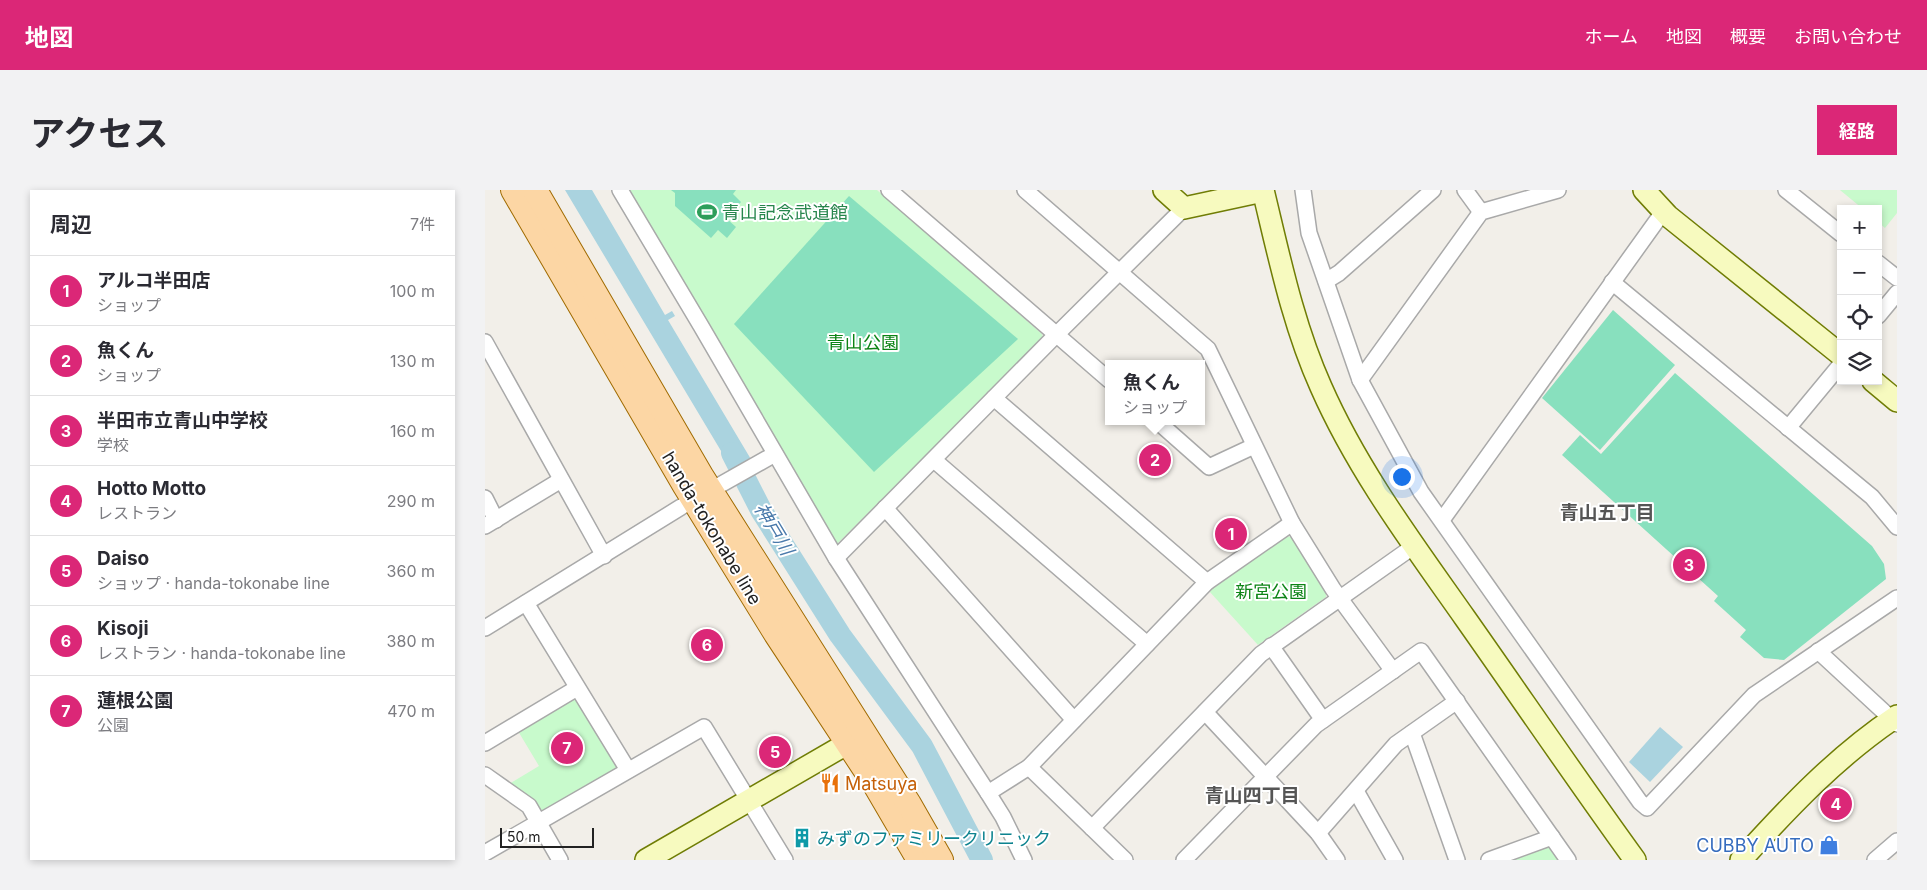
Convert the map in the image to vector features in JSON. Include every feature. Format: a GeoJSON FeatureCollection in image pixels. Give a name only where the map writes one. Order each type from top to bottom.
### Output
{"type":"FeatureCollection","features":[{"type":"Feature","properties":{"kind":"main road","name":"handa-tokonabe line"},"geometry":{"type":"LineString","coordinates":[[513,190],[711,491]]}},
{"type":"Feature","properties":{"kind":"main road","name":"handa-tokonabe line"},"geometry":{"type":"LineString","coordinates":[[535,190],[711,491],[776,634],[909,804],[941,860]]}},
{"type":"Feature","properties":{"kind":"main road","name":"handa-tokonabe line"},"geometry":{"type":"LineString","coordinates":[[857,738],[893,814],[919,860]]}},
{"type":"Feature","properties":{"kind":"street"},"geometry":{"type":"LineString","coordinates":[[620,190],[769,457],[988,793],[1003,817],[1024,860]]}},
{"type":"Feature","properties":{"kind":"street"},"geometry":{"type":"LineString","coordinates":[[889,190],[1105,376]]}},
{"type":"Feature","properties":{"kind":"street"},"geometry":{"type":"LineString","coordinates":[[1025,190],[1208,349],[1292,523],[1340,597],[1393,671]]}},
{"type":"Feature","properties":{"kind":"street"},"geometry":{"type":"LineString","coordinates":[[1164,190],[1185,208]]}},
{"type":"Feature","properties":{"kind":"street"},"geometry":{"type":"LineString","coordinates":[[836,558],[1057,334],[1185,208],[1263,190],[1292,307],[1305,346],[1321,386],[1358,461],[1414,546],[1635,860]]}},
{"type":"Feature","properties":{"kind":"street"},"geometry":{"type":"LineString","coordinates":[[1303,190],[1309,233],[1360,380],[1421,492],[1635,794],[1647,808],[1754,695],[1897,598]]}},
{"type":"Feature","properties":{"kind":"street"},"geometry":{"type":"LineString","coordinates":[[1326,281],[1339,273],[1433,190]]}},
{"type":"Feature","properties":{"kind":"street"},"geometry":{"type":"LineString","coordinates":[[1465,190],[1481,212]]}},
{"type":"Feature","properties":{"kind":"street"},"geometry":{"type":"LineString","coordinates":[[1360,380],[1481,212],[1558,190]]}},
{"type":"Feature","properties":{"kind":"street"},"geometry":{"type":"LineString","coordinates":[[1644,190],[1663,212],[1837,352]]}},
{"type":"Feature","properties":{"kind":"street"},"geometry":{"type":"LineString","coordinates":[[1786,190],[1837,231]]}},
{"type":"Feature","properties":{"kind":"street"},"geometry":{"type":"LineString","coordinates":[[1442,520],[1663,212]]}},
{"type":"Feature","properties":{"kind":"street"},"geometry":{"type":"LineString","coordinates":[[1882,267],[1897,278]]}},
{"type":"Feature","properties":{"kind":"street"},"geometry":{"type":"LineString","coordinates":[[1612,282],[1872,497],[1897,527]]}},
{"type":"Feature","properties":{"kind":"street"},"geometry":{"type":"LineString","coordinates":[[1882,311],[1897,293]]}},
{"type":"Feature","properties":{"kind":"street"},"geometry":{"type":"LineString","coordinates":[[485,342],[604,556]]}},
{"type":"Feature","properties":{"kind":"street"},"geometry":{"type":"LineString","coordinates":[[1788,428],[1837,369]]}},
{"type":"Feature","properties":{"kind":"street"},"geometry":{"type":"LineString","coordinates":[[1878,385],[1897,401]]}},
{"type":"Feature","properties":{"kind":"street"},"geometry":{"type":"LineString","coordinates":[[994,398],[1207,582]]}},
{"type":"Feature","properties":{"kind":"street"},"geometry":{"type":"LineString","coordinates":[[1162,425],[1209,467],[1254,446]]}},
{"type":"Feature","properties":{"kind":"street"},"geometry":{"type":"LineString","coordinates":[[485,628],[769,457]]}},
{"type":"Feature","properties":{"kind":"street"},"geometry":{"type":"LineString","coordinates":[[933,460],[1147,644]]}},
{"type":"Feature","properties":{"kind":"street"},"geometry":{"type":"LineString","coordinates":[[485,498],[491,523],[561,480]]}},
{"type":"Feature","properties":{"kind":"street"},"geometry":{"type":"LineString","coordinates":[[885,508],[1074,720]]}},
{"type":"Feature","properties":{"kind":"street"},"geometry":{"type":"LineString","coordinates":[[988,793],[1029,767],[1207,582],[1292,523]]}},
{"type":"Feature","properties":{"kind":"street"},"geometry":{"type":"LineString","coordinates":[[1092,828],[1261,654],[1414,546]]}},
{"type":"Feature","properties":{"kind":"street"},"geometry":{"type":"LineString","coordinates":[[526,603],[627,770]]}},
{"type":"Feature","properties":{"kind":"street"},"geometry":{"type":"LineString","coordinates":[[1271,646],[1323,720]]}},
{"type":"Feature","properties":{"kind":"street"},"geometry":{"type":"LineString","coordinates":[[1191,858],[1266,777],[1323,720],[1421,650],[1568,860]]}},
{"type":"Feature","properties":{"kind":"street"},"geometry":{"type":"LineString","coordinates":[[1741,860],[1792,804],[1831,766],[1895,720],[1818,650]]}},
{"type":"Feature","properties":{"kind":"street"},"geometry":{"type":"LineString","coordinates":[[485,743],[577,688]]}},
{"type":"Feature","properties":{"kind":"street"},"geometry":{"type":"LineString","coordinates":[[1318,833],[1396,744],[1457,701]]}},
{"type":"Feature","properties":{"kind":"street"},"geometry":{"type":"LineString","coordinates":[[1205,712],[1318,833],[1337,860]]}},
{"type":"Feature","properties":{"kind":"street"},"geometry":{"type":"LineString","coordinates":[[485,854],[704,727],[785,860]]}},
{"type":"Feature","properties":{"kind":"street"},"geometry":{"type":"LineString","coordinates":[[1412,733],[1457,860]]}},
{"type":"Feature","properties":{"kind":"street"},"geometry":{"type":"LineString","coordinates":[[646,860],[857,738]]}},
{"type":"Feature","properties":{"kind":"street"},"geometry":{"type":"LineString","coordinates":[[1029,767],[1125,860]]}},
{"type":"Feature","properties":{"kind":"street"},"geometry":{"type":"LineString","coordinates":[[485,775],[529,806],[560,860]]}},
{"type":"Feature","properties":{"kind":"street"},"geometry":{"type":"LineString","coordinates":[[1355,791],[1395,860]]}},
{"type":"Feature","properties":{"kind":"street"},"geometry":{"type":"LineString","coordinates":[[1489,860],[1552,837]]}},
{"type":"Feature","properties":{"kind":"street"},"geometry":{"type":"LineString","coordinates":[[1875,860],[1897,841]]}},
{"type":"Feature","properties":{"kind":"green space","name":"青山公園"},"geometry":{"type":"Polygon","coordinates":[[[628,190],[877,190],[1042,334],[1043,338],[837,544],[628,190]]]}},
{"type":"Feature","properties":{"kind":"green space","name":"青山記念武道館"},"geometry":{"type":"Polygon","coordinates":[[[671,190],[736,190],[733,194],[741,202],[727,219],[736,227],[727,238],[718,230],[711,238],[675,206],[675,193],[671,190]]]}},
{"type":"Feature","properties":{"kind":"green space"},"geometry":{"type":"Polygon","coordinates":[[[1840,190],[1897,190],[1897,213],[1885,228],[1882,225],[1882,205],[1858,205],[1840,190]]]}},
{"type":"Feature","properties":{"kind":"green space"},"geometry":{"type":"Polygon","coordinates":[[[849,196],[1018,339],[874,472],[734,324],[849,196]]]}},
{"type":"Feature","properties":{"kind":"green space"},"geometry":{"type":"Polygon","coordinates":[[[1613,310],[1675,365],[1600,450],[1542,398],[1613,310]]]}},
{"type":"Feature","properties":{"kind":"green space"},"geometry":{"type":"Polygon","coordinates":[[[1675,373],[1872,546],[1884,564],[1886,579],[1784,660],[1764,658],[1740,637],[1746,630],[1714,601],[1718,596],[1562,455],[1580,435],[1601,454],[1675,373]]]}},
{"type":"Feature","properties":{"kind":"green space","name":"新宮公園"},"geometry":{"type":"Polygon","coordinates":[[[1285,536],[1292,537],[1326,591],[1326,597],[1258,645],[1209,591],[1285,536]]]}},
{"type":"Feature","properties":{"kind":"green space"},"geometry":{"type":"Polygon","coordinates":[[[572,699],[577,700],[616,766],[615,771],[543,812],[539,811],[509,784],[539,766],[518,731],[572,699]]]}},
{"type":"Feature","properties":{"kind":"green space"},"geometry":{"type":"Polygon","coordinates":[[[1546,845],[1552,846],[1562,860],[1507,860],[1546,845]]]}},
{"type":"Feature","properties":{"kind":"water"},"geometry":{"type":"Polygon","coordinates":[[[565,190],[592,190],[665,315],[672,311],[675,316],[668,320],[752,461],[733,471],[565,190]]]}},
{"type":"Feature","properties":{"kind":"water"},"geometry":{"type":"Polygon","coordinates":[[[1660,727],[1683,747],[1650,782],[1629,762],[1660,727]]]}},
{"type":"Feature","properties":{"kind":"waterway","name":"神戸川"},"geometry":{"type":"LineString","coordinates":[[732,453],[761,510],[840,635],[922,746],[982,860]]}},
{"type":"Feature","properties":{"kind":"place","name":"青山記念武道館"},"geometry":{"type":"Point","coordinates":[707,212]}},
{"type":"Feature","properties":{"kind":"place","name":"魚くん"},"geometry":{"type":"Point","coordinates":[1155,460]}},
{"type":"Feature","properties":{"kind":"place","name":"アルコ半田店"},"geometry":{"type":"Point","coordinates":[1231,534]}},
{"type":"Feature","properties":{"kind":"place","name":"半田市立青山中学校"},"geometry":{"type":"Point","coordinates":[1689,565]}},
{"type":"Feature","properties":{"kind":"place","name":"Kisoji"},"geometry":{"type":"Point","coordinates":[707,645]}},
{"type":"Feature","properties":{"kind":"place","name":"蓮根公園"},"geometry":{"type":"Point","coordinates":[567,748]}},
{"type":"Feature","properties":{"kind":"place","name":"Daiso"},"geometry":{"type":"Point","coordinates":[775,752]}},
{"type":"Feature","properties":{"kind":"place","name":"Matsuya"},"geometry":{"type":"Point","coordinates":[830,783]}},
{"type":"Feature","properties":{"kind":"place","name":"Hotto Motto"},"geometry":{"type":"Point","coordinates":[1836,804]}},
{"type":"Feature","properties":{"kind":"place","name":"みずのファミリークリニック"},"geometry":{"type":"Point","coordinates":[802,838]}},
{"type":"Feature","properties":{"kind":"place","name":"CUBBY AUTO"},"geometry":{"type":"Point","coordinates":[1829,845]}},
{"type":"Feature","properties":{"kind":"district","name":"青山五丁目"},"geometry":{"type":"Point","coordinates":[1607,512]}},
{"type":"Feature","properties":{"kind":"district","name":"青山四丁目"},"geometry":{"type":"Point","coordinates":[1252,795]}}]}
